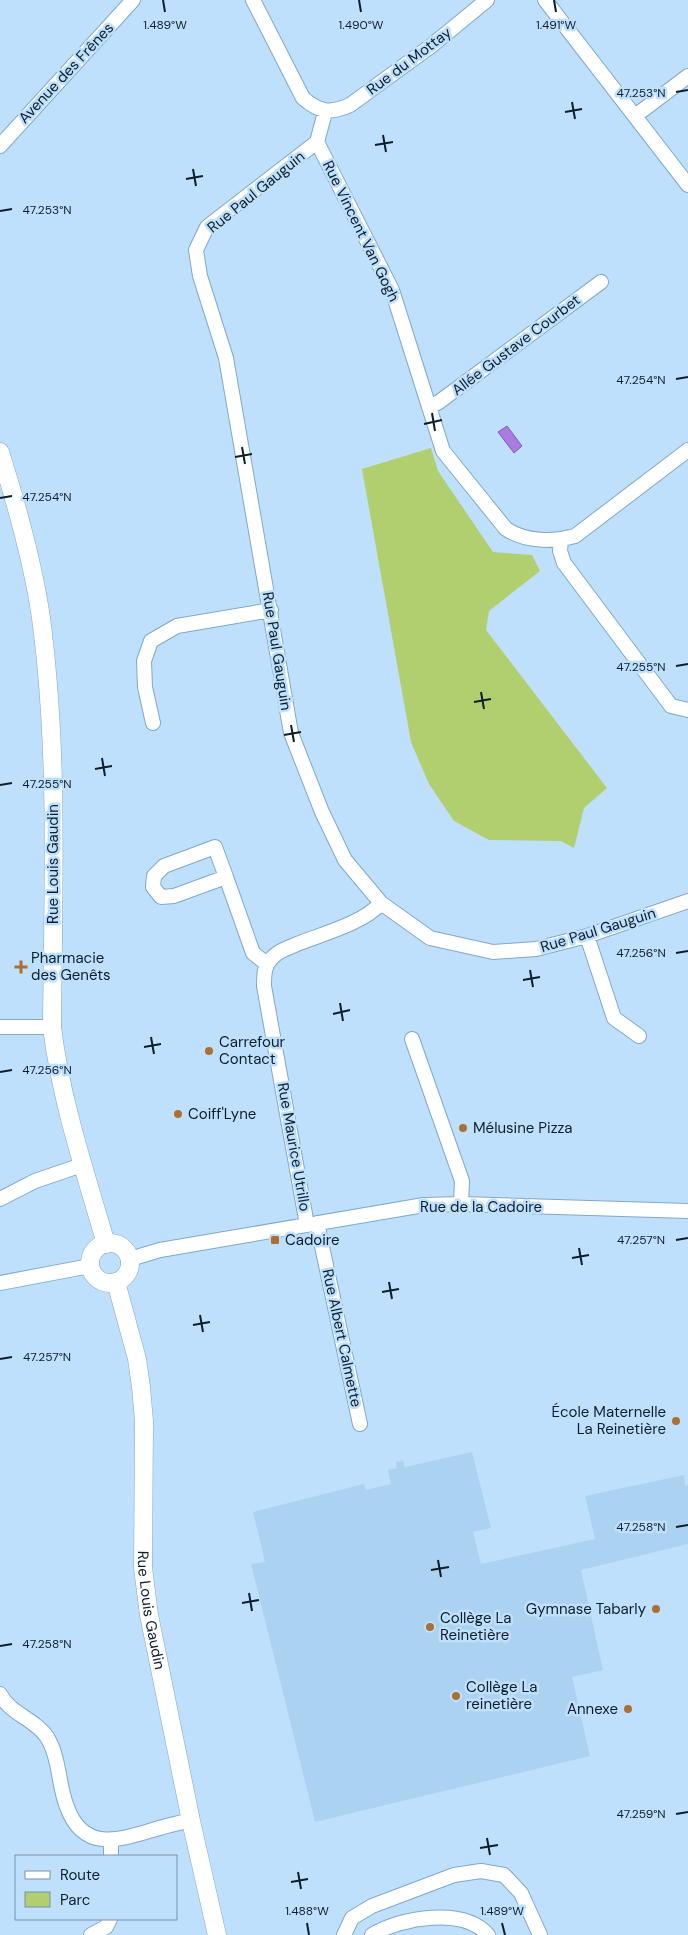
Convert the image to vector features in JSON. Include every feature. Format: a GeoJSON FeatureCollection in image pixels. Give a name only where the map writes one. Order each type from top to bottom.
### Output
{"type":"FeatureCollection","features":[{"type":"Feature","properties":{"kind":"street","name":"Avenue des Frênes"},"geometry":{"type":"LineString","coordinates":[[0,146],[133,0]]}},
{"type":"Feature","properties":{"kind":"street"},"geometry":{"type":"LineString","coordinates":[[253,0],[303,98],[314,108],[325,112]]}},
{"type":"Feature","properties":{"kind":"street","name":"Rue du Mottay"},"geometry":{"type":"LineString","coordinates":[[325,112],[338,111],[350,106],[431,46],[487,0]]}},
{"type":"Feature","properties":{"kind":"street"},"geometry":{"type":"LineString","coordinates":[[545,0],[688,185]]}},
{"type":"Feature","properties":{"kind":"street"},"geometry":{"type":"LineString","coordinates":[[635,116],[688,76]]}},
{"type":"Feature","properties":{"kind":"street","name":"Rue Vincent Van Gogh"},"geometry":{"type":"LineString","coordinates":[[325,112],[317,142],[392,290],[443,451],[506,529],[516,535],[561,540]]}},
{"type":"Feature","properties":{"kind":"street","name":"Rue Paul Gauguin"},"geometry":{"type":"LineString","coordinates":[[317,142],[207,227],[196,250],[200,276],[226,358],[291,733],[300,759],[345,860],[381,903],[430,938],[493,952],[536,949],[586,936],[688,901]]}},
{"type":"Feature","properties":{"kind":"street","name":"Allée Gustave Courbet"},"geometry":{"type":"LineString","coordinates":[[429,407],[439,402],[601,282]]}},
{"type":"Feature","properties":{"kind":"street"},"geometry":{"type":"LineString","coordinates":[[688,450],[575,536],[561,540],[560,551],[564,563],[672,706],[688,710]]}},
{"type":"Feature","properties":{"kind":"street","name":"Rue Louis Gaudin"},"geometry":{"type":"LineString","coordinates":[[0,452],[28,553],[40,616],[47,674],[54,783],[52,1027],[63,1096],[106,1244]]}},
{"type":"Feature","properties":{"kind":"street"},"geometry":{"type":"LineString","coordinates":[[153,723],[145,687],[144,661],[151,641],[177,626],[271,610]]}},
{"type":"Feature","properties":{"kind":"street"},"geometry":{"type":"LineString","coordinates":[[226,877],[174,896],[161,897],[153,888],[154,876],[164,866],[215,847],[226,877],[252,953],[267,964],[281,951],[343,926],[374,910],[381,903]]}},
{"type":"Feature","properties":{"kind":"street"},"geometry":{"type":"LineString","coordinates":[[586,936],[614,1018],[639,1036]]}},
{"type":"Feature","properties":{"kind":"street","name":"Rue Maurice Utrillo"},"geometry":{"type":"LineString","coordinates":[[267,964],[264,973],[264,986],[312,1224]]}},
{"type":"Feature","properties":{"kind":"street"},"geometry":{"type":"LineString","coordinates":[[0,1027],[52,1027]]}},
{"type":"Feature","properties":{"kind":"street"},"geometry":{"type":"LineString","coordinates":[[412,1039],[462,1181],[461,1204]]}},
{"type":"Feature","properties":{"kind":"street"},"geometry":{"type":"LineString","coordinates":[[0,1199],[35,1181],[82,1165]]}},
{"type":"Feature","properties":{"kind":"street","name":"Rue de la Cadoire"},"geometry":{"type":"LineString","coordinates":[[130,1258],[160,1250],[424,1205],[461,1204],[688,1212]]}},
{"type":"Feature","properties":{"kind":"street","name":"Rue Albert Calmette"},"geometry":{"type":"LineString","coordinates":[[312,1224],[360,1424]]}},
{"type":"Feature","properties":{"kind":"street"},"geometry":{"type":"LineString","coordinates":[[106,1244],[116,1244],[125,1249],[130,1258],[130,1268],[125,1277],[116,1282],[105,1283],[95,1276],[90,1266],[91,1256],[97,1248],[106,1244]]}},
{"type":"Feature","properties":{"kind":"street"},"geometry":{"type":"LineString","coordinates":[[0,1283],[90,1266]]}},
{"type":"Feature","properties":{"kind":"street","name":"Rue Louis Gaudin"},"geometry":{"type":"LineString","coordinates":[[116,1282],[137,1359],[141,1387],[144,1421],[144,1568],[149,1615],[191,1821],[217,1935]]}},
{"type":"Feature","properties":{"kind":"street"},"geometry":{"type":"LineString","coordinates":[[0,1694],[5,1703],[46,1736],[54,1752],[67,1808],[80,1831],[94,1839],[112,1840],[191,1821]]}},
{"type":"Feature","properties":{"kind":"street"},"geometry":{"type":"LineString","coordinates":[[111,1855],[112,1840]]}},
{"type":"Feature","properties":{"kind":"street"},"geometry":{"type":"LineString","coordinates":[[344,1935],[352,1918],[372,1906],[454,1875],[481,1871],[504,1875],[520,1893],[540,1935]]}},
{"type":"Feature","properties":{"kind":"street"},"geometry":{"type":"LineString","coordinates":[[372,1935],[379,1930],[420,1919],[445,1916],[481,1926],[488,1935]]}},
{"type":"Feature","properties":{"kind":"street"},"geometry":{"type":"LineString","coordinates":[[91,1935],[106,1927],[110,1920]]}},
{"type":"Feature","properties":{"kind":"shaded area"},"geometry":{"type":"Polygon","coordinates":[[[507,426],[522,446],[514,453],[498,432],[507,426]]]}},
{"type":"Feature","properties":{"kind":"shaded area","name":"Collège La Reinetière"},"geometry":{"type":"Polygon","coordinates":[[[472,1452],[491,1528],[473,1532],[481,1564],[595,1539],[585,1496],[684,1475],[685,1486],[688,1485],[688,1544],[581,1570],[603,1670],[572,1677],[590,1756],[315,1822],[251,1564],[265,1562],[253,1512],[364,1484],[366,1490],[391,1484],[388,1470],[397,1468],[396,1462],[403,1461],[405,1467],[472,1452]]]}},
{"type":"Feature","properties":{"kind":"green space"},"geometry":{"type":"Polygon","coordinates":[[[431,448],[438,471],[493,552],[532,555],[540,571],[489,611],[486,630],[607,788],[584,808],[574,848],[561,841],[489,840],[454,821],[429,784],[411,742],[362,469],[431,448]]]}},
{"type":"Feature","properties":{"kind":"place","name":"Pharmacie des Genêts"},"geometry":{"type":"Point","coordinates":[21,967]}},
{"type":"Feature","properties":{"kind":"place","name":"Carrefour Contact"},"geometry":{"type":"Point","coordinates":[209,1051]}},
{"type":"Feature","properties":{"kind":"place","name":"Coiff'Lyne"},"geometry":{"type":"Point","coordinates":[178,1114]}},
{"type":"Feature","properties":{"kind":"place","name":"Mélusine Pizza"},"geometry":{"type":"Point","coordinates":[463,1128]}},
{"type":"Feature","properties":{"kind":"place","name":"Cadoire"},"geometry":{"type":"Point","coordinates":[275,1240]}},
{"type":"Feature","properties":{"kind":"place","name":"École Maternelle La Reinetière"},"geometry":{"type":"Point","coordinates":[676,1421]}},
{"type":"Feature","properties":{"kind":"place","name":"Gymnase Tabarly"},"geometry":{"type":"Point","coordinates":[656,1609]}},
{"type":"Feature","properties":{"kind":"place","name":"Collège La Reinetière"},"geometry":{"type":"Point","coordinates":[430,1627]}},
{"type":"Feature","properties":{"kind":"place","name":"Collège La reinetière"},"geometry":{"type":"Point","coordinates":[456,1696]}},
{"type":"Feature","properties":{"kind":"place","name":"Annexe"},"geometry":{"type":"Point","coordinates":[628,1709]}}]}
